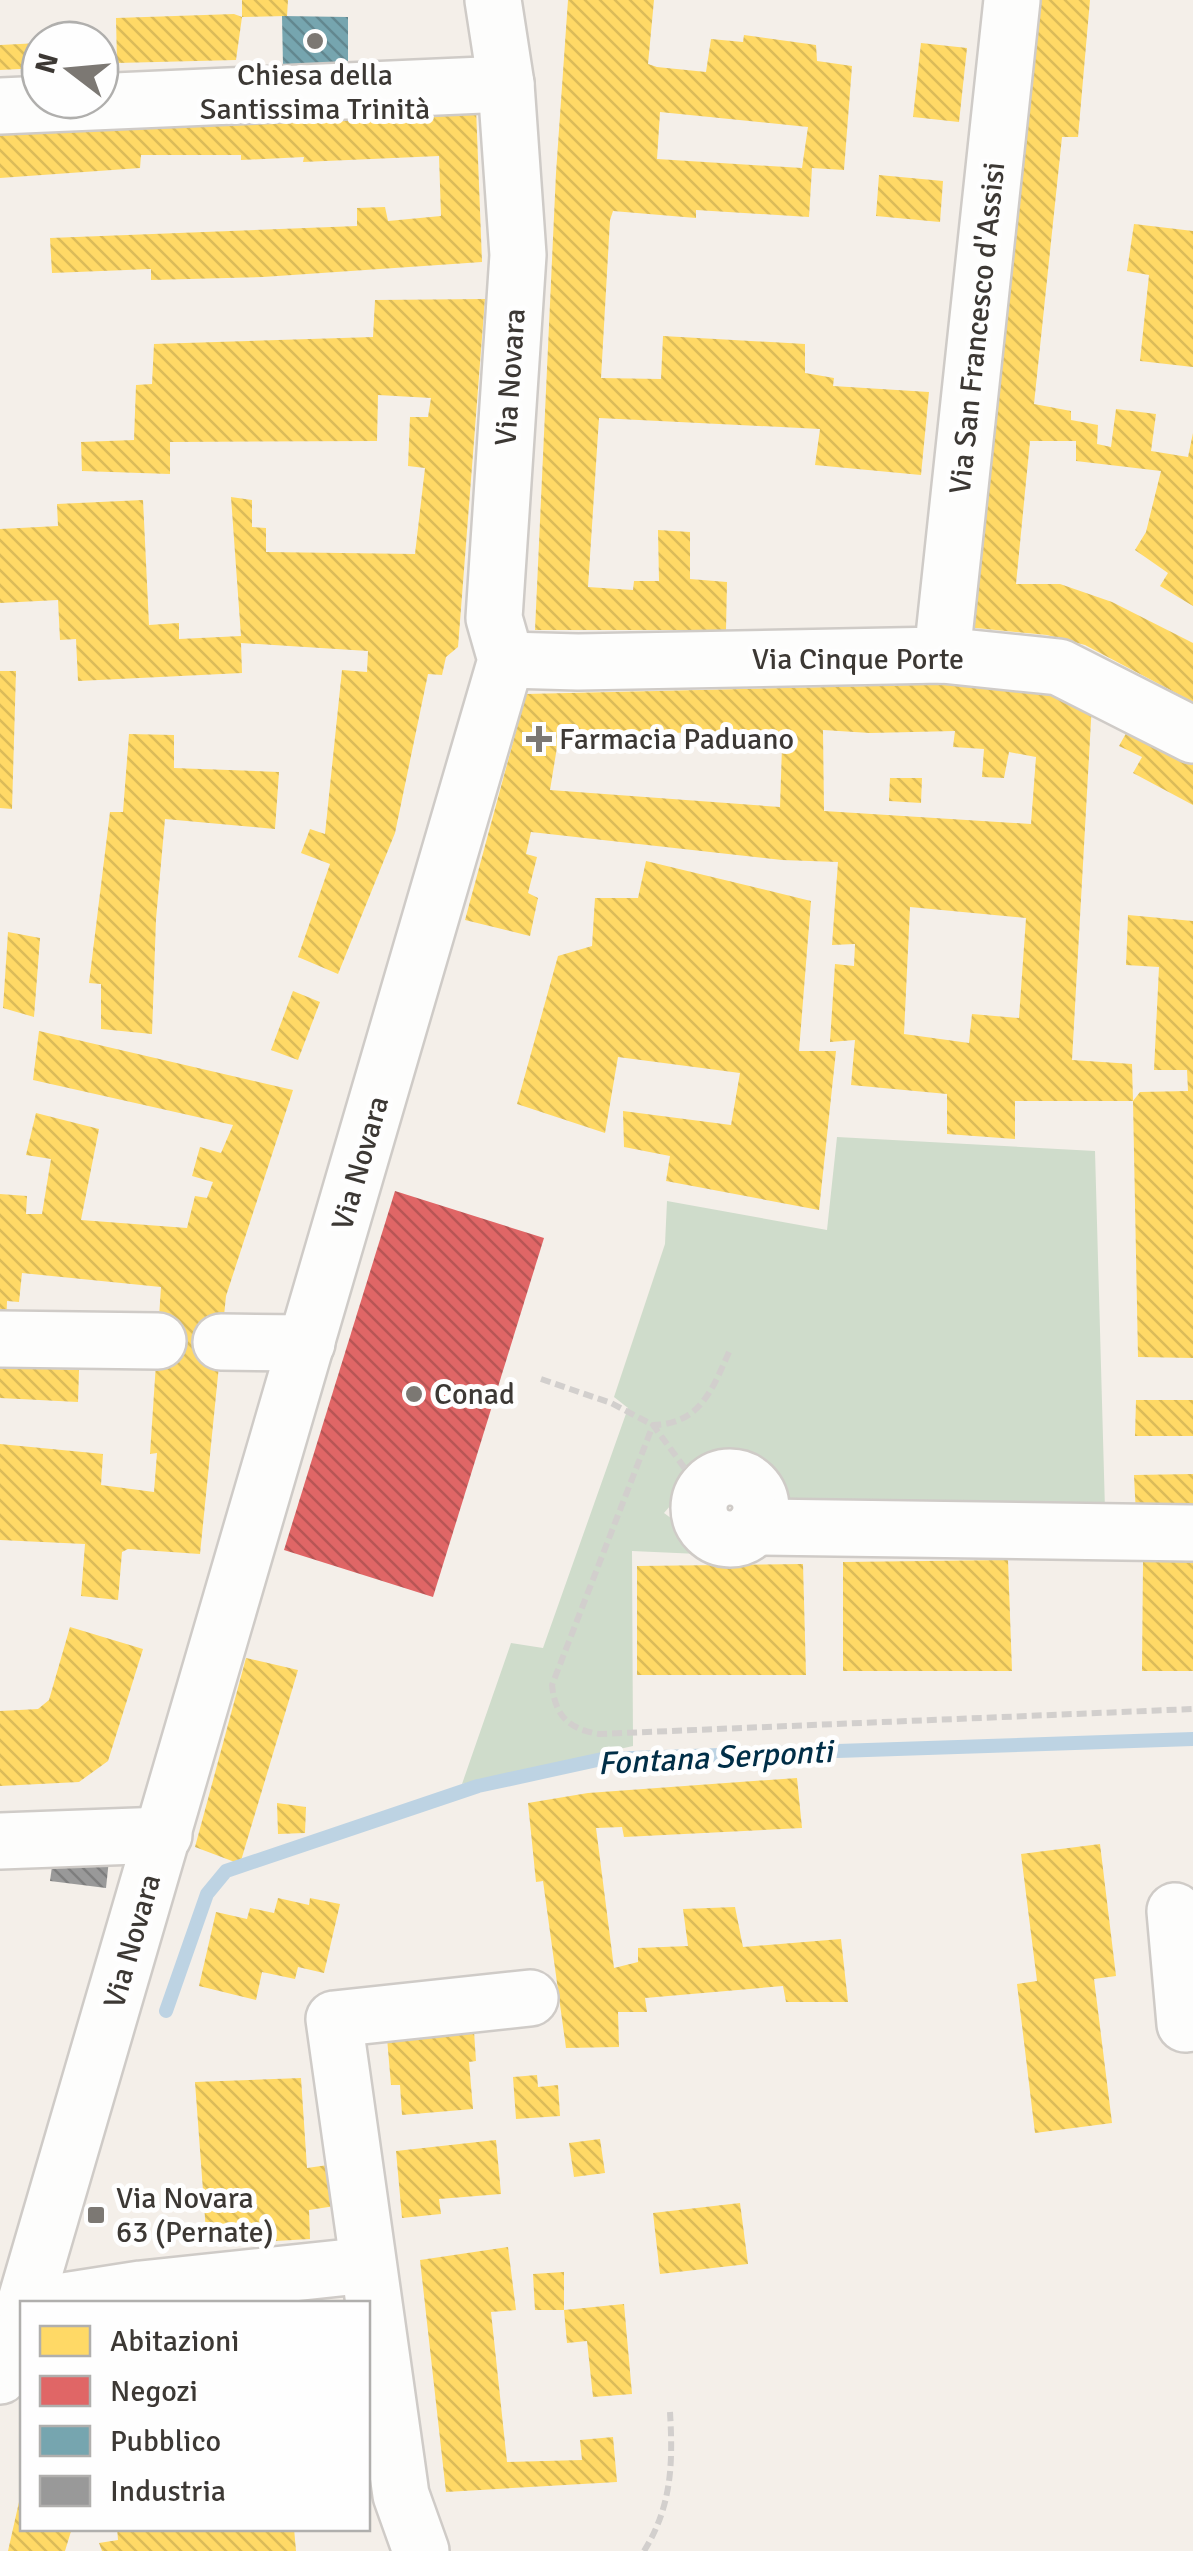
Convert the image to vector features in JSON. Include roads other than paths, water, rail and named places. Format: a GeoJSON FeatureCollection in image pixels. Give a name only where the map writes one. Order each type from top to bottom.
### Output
{"type":"FeatureCollection","features":[{"type":"Feature","properties":{"kind":"street","name":"Via Novara"},"geometry":{"type":"LineString","coordinates":[[27,2301],[506,660],[494,618],[518,255],[506,84],[494,0]]}},
{"type":"Feature","properties":{"kind":"street","name":"Via San Francesco d'Assisi"},"geometry":{"type":"LineString","coordinates":[[942,655],[1012,0]]}},
{"type":"Feature","properties":{"kind":"street"},"geometry":{"type":"LineString","coordinates":[[0,106],[506,84]]}},
{"type":"Feature","properties":{"kind":"street","name":"Via Cinque Porte"},"geometry":{"type":"LineString","coordinates":[[506,660],[942,655],[1059,667],[1193,734]]}},
{"type":"Feature","properties":{"kind":"street"},"geometry":{"type":"LineString","coordinates":[[0,1339],[158,1341]]}},
{"type":"Feature","properties":{"kind":"street"},"geometry":{"type":"LineString","coordinates":[[221,1342],[307,1343]]}},
{"type":"Feature","properties":{"kind":"street"},"geometry":{"type":"LineString","coordinates":[[702,1493],[698,1513],[708,1531],[726,1539],[737,1539],[754,1527],[1193,1533]]}},
{"type":"Feature","properties":{"kind":"street"},"geometry":{"type":"LineString","coordinates":[[0,1842],[164,1835]]}},
{"type":"Feature","properties":{"kind":"street"},"geometry":{"type":"LineString","coordinates":[[1175,1911],[1185,2024],[1193,2023]]}},
{"type":"Feature","properties":{"kind":"street"},"geometry":{"type":"LineString","coordinates":[[421,2551],[402,2494],[334,2019],[530,1998]]}},
{"type":"Feature","properties":{"kind":"street"},"geometry":{"type":"LineString","coordinates":[[105,2301],[141,2289],[368,2265]]}},
{"type":"Feature","properties":{"kind":"waterway","name":"Fontana Serponti"},"geometry":{"type":"LineString","coordinates":[[166,2011],[207,1894],[226,1871],[478,1786],[602,1759],[1193,1739]]}},
{"type":"Feature","properties":{"kind":"place","name":"Chiesa della Santissima Trinità"},"geometry":{"type":"Point","coordinates":[315,41]}},
{"type":"Feature","properties":{"kind":"place","name":"Farmacia Paduano"},"geometry":{"type":"Point","coordinates":[539,739]}},
{"type":"Feature","properties":{"kind":"place","name":"Conad"},"geometry":{"type":"Point","coordinates":[414,1394]}},
{"type":"Feature","properties":{"kind":"place","name":"Via Novara 63 (Pernate)"},"geometry":{"type":"Point","coordinates":[96,2215]}}]}
